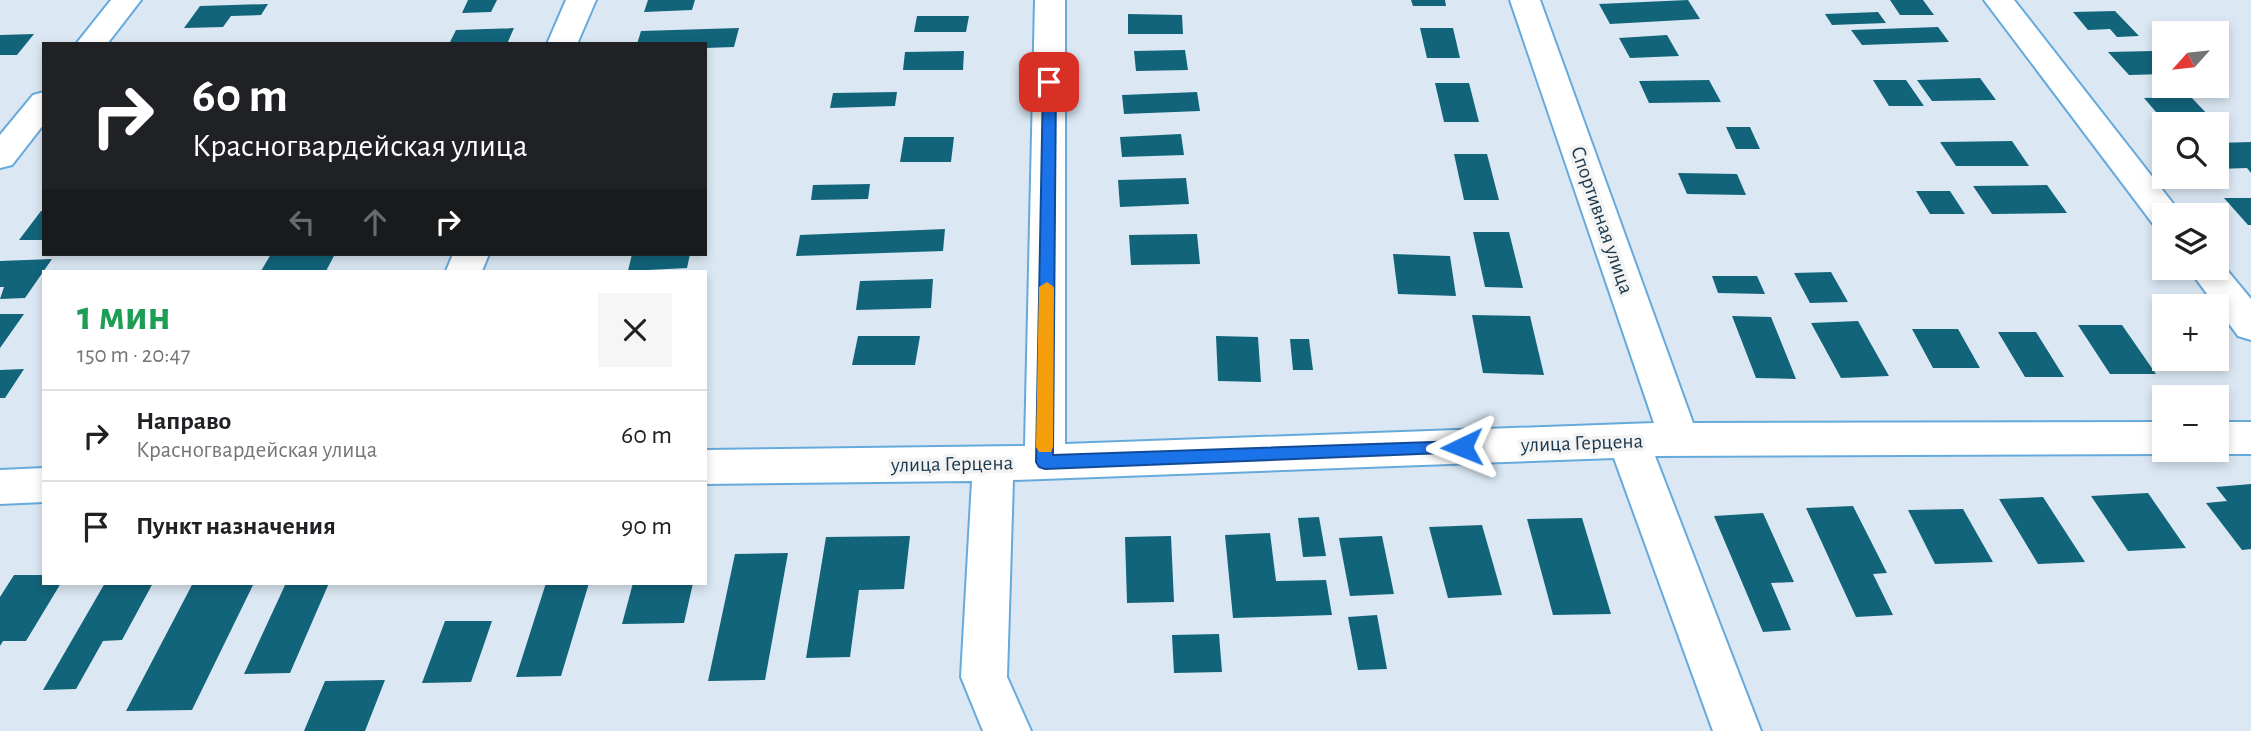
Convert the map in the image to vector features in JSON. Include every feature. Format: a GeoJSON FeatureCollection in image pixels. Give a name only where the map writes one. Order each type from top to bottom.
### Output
{"type":"FeatureCollection","features":[{"type":"Feature","properties":{"kind":"street"},"geometry":{"type":"LineString","coordinates":[[93,42],[126,0]]}},
{"type":"Feature","properties":{"kind":"street"},"geometry":{"type":"LineString","coordinates":[[563,42],[581,0]]}},
{"type":"Feature","properties":{"kind":"street"},"geometry":{"type":"LineString","coordinates":[[1045,462],[1050,0]]}},
{"type":"Feature","properties":{"kind":"street","name":"Спортивная улица"},"geometry":{"type":"LineString","coordinates":[[1525,0],[1679,439]]}},
{"type":"Feature","properties":{"kind":"street"},"geometry":{"type":"LineString","coordinates":[[1999,0],[2156,203]]}},
{"type":"Feature","properties":{"kind":"street"},"geometry":{"type":"LineString","coordinates":[[0,157],[42,104]]}},
{"type":"Feature","properties":{"kind":"street"},"geometry":{"type":"LineString","coordinates":[[2215,280],[2251,326]]}},
{"type":"Feature","properties":{"kind":"street","name":"улица Герцена"},"geometry":{"type":"LineString","coordinates":[[707,467],[993,464],[1679,439],[2152,438]]}},
{"type":"Feature","properties":{"kind":"street"},"geometry":{"type":"LineString","coordinates":[[2229,438],[2251,438]]}},
{"type":"Feature","properties":{"kind":"street"},"geometry":{"type":"LineString","coordinates":[[1629,442],[1737,731]]}},
{"type":"Feature","properties":{"kind":"street"},"geometry":{"type":"LineString","coordinates":[[993,464],[984,677],[1007,731]]}},
{"type":"Feature","properties":{"kind":"street"},"geometry":{"type":"LineString","coordinates":[[0,487],[42,485]]}},
{"type":"Feature","properties":{"kind":"building"},"geometry":{"type":"Polygon","coordinates":[[[468,0],[497,0],[491,12],[462,13],[468,0]]]}},
{"type":"Feature","properties":{"kind":"building"},"geometry":{"type":"Polygon","coordinates":[[[648,0],[695,0],[692,10],[644,12],[648,0]]]}},
{"type":"Feature","properties":{"kind":"building"},"geometry":{"type":"Polygon","coordinates":[[[1411,0],[1445,0],[1446,6],[1413,6],[1411,0]]]}},
{"type":"Feature","properties":{"kind":"building"},"geometry":{"type":"Polygon","coordinates":[[[1688,0],[1700,19],[1610,24],[1599,4],[1688,0]]]}},
{"type":"Feature","properties":{"kind":"building"},"geometry":{"type":"Polygon","coordinates":[[[1890,0],[1923,0],[1934,15],[1900,15],[1890,0]]]}},
{"type":"Feature","properties":{"kind":"building"},"geometry":{"type":"Polygon","coordinates":[[[268,4],[261,15],[231,16],[223,27],[184,28],[200,6],[268,4]]]}},
{"type":"Feature","properties":{"kind":"building"},"geometry":{"type":"Polygon","coordinates":[[[2115,11],[2139,36],[2117,37],[2110,29],[2088,30],[2073,12],[2115,11]]]}},
{"type":"Feature","properties":{"kind":"building"},"geometry":{"type":"Polygon","coordinates":[[[1878,12],[1886,23],[1832,25],[1825,14],[1878,12]]]}},
{"type":"Feature","properties":{"kind":"building"},"geometry":{"type":"Polygon","coordinates":[[[1128,14],[1182,15],[1183,34],[1128,34],[1128,14]]]}},
{"type":"Feature","properties":{"kind":"building"},"geometry":{"type":"Polygon","coordinates":[[[917,16],[969,16],[966,32],[914,32],[917,16]]]}},
{"type":"Feature","properties":{"kind":"building"},"geometry":{"type":"Polygon","coordinates":[[[1938,27],[1949,42],[1862,45],[1851,30],[1938,27]]]}},
{"type":"Feature","properties":{"kind":"building"},"geometry":{"type":"Polygon","coordinates":[[[514,28],[508,42],[450,42],[456,30],[514,28]]]}},
{"type":"Feature","properties":{"kind":"building"},"geometry":{"type":"Polygon","coordinates":[[[739,28],[734,47],[707,48],[707,42],[638,42],[641,31],[739,28]]]}},
{"type":"Feature","properties":{"kind":"building"},"geometry":{"type":"Polygon","coordinates":[[[1420,28],[1453,28],[1460,58],[1427,58],[1420,28]]]}},
{"type":"Feature","properties":{"kind":"building"},"geometry":{"type":"Polygon","coordinates":[[[34,34],[17,55],[0,55],[0,35],[34,34]]]}},
{"type":"Feature","properties":{"kind":"building"},"geometry":{"type":"Polygon","coordinates":[[[1667,35],[1679,56],[1630,58],[1619,38],[1667,35]]]}},
{"type":"Feature","properties":{"kind":"building"},"geometry":{"type":"Polygon","coordinates":[[[1185,50],[1188,70],[1136,71],[1134,51],[1185,50]]]}},
{"type":"Feature","properties":{"kind":"building"},"geometry":{"type":"Polygon","coordinates":[[[964,51],[963,70],[903,70],[905,52],[964,51]]]}},
{"type":"Feature","properties":{"kind":"building"},"geometry":{"type":"Polygon","coordinates":[[[2152,51],[2152,74],[2129,75],[2108,52],[2152,51]]]}},
{"type":"Feature","properties":{"kind":"building"},"geometry":{"type":"Polygon","coordinates":[[[1980,78],[1996,100],[1932,101],[1917,80],[1980,78]]]}},
{"type":"Feature","properties":{"kind":"building"},"geometry":{"type":"Polygon","coordinates":[[[1709,80],[1721,102],[1649,103],[1639,81],[1709,80]]]}},
{"type":"Feature","properties":{"kind":"building"},"geometry":{"type":"Polygon","coordinates":[[[1873,80],[1906,80],[1924,106],[1889,106],[1873,80]]]}},
{"type":"Feature","properties":{"kind":"building"},"geometry":{"type":"Polygon","coordinates":[[[1435,83],[1469,83],[1479,122],[1444,122],[1435,83]]]}},
{"type":"Feature","properties":{"kind":"building"},"geometry":{"type":"Polygon","coordinates":[[[897,92],[895,106],[830,108],[833,93],[897,92]]]}},
{"type":"Feature","properties":{"kind":"building"},"geometry":{"type":"Polygon","coordinates":[[[1197,92],[1200,111],[1124,114],[1122,95],[1197,92]]]}},
{"type":"Feature","properties":{"kind":"building"},"geometry":{"type":"Polygon","coordinates":[[[2144,98],[2192,98],[2205,112],[2156,112],[2144,98]]]}},
{"type":"Feature","properties":{"kind":"building"},"geometry":{"type":"Polygon","coordinates":[[[1726,127],[1750,127],[1760,149],[1736,149],[1726,127]]]}},
{"type":"Feature","properties":{"kind":"building"},"geometry":{"type":"Polygon","coordinates":[[[1181,134],[1184,155],[1122,157],[1120,137],[1181,134]]]}},
{"type":"Feature","properties":{"kind":"building"},"geometry":{"type":"Polygon","coordinates":[[[904,137],[954,137],[951,162],[900,162],[904,137]]]}},
{"type":"Feature","properties":{"kind":"building"},"geometry":{"type":"Polygon","coordinates":[[[2012,141],[2029,166],[1956,166],[1940,142],[2012,141]]]}},
{"type":"Feature","properties":{"kind":"building"},"geometry":{"type":"Polygon","coordinates":[[[2251,142],[2251,173],[2247,168],[2229,169],[2229,143],[2251,142]]]}},
{"type":"Feature","properties":{"kind":"building"},"geometry":{"type":"Polygon","coordinates":[[[1454,154],[1487,154],[1499,200],[1464,200],[1454,154]]]}},
{"type":"Feature","properties":{"kind":"building"},"geometry":{"type":"Polygon","coordinates":[[[1678,173],[1737,174],[1746,195],[1687,194],[1678,173]]]}},
{"type":"Feature","properties":{"kind":"building"},"geometry":{"type":"Polygon","coordinates":[[[1186,178],[1189,204],[1120,207],[1118,180],[1186,178]]]}},
{"type":"Feature","properties":{"kind":"building"},"geometry":{"type":"Polygon","coordinates":[[[870,184],[868,199],[811,200],[813,185],[870,184]]]}},
{"type":"Feature","properties":{"kind":"building"},"geometry":{"type":"Polygon","coordinates":[[[2047,185],[2067,213],[1992,214],[1973,186],[2047,185]]]}},
{"type":"Feature","properties":{"kind":"building"},"geometry":{"type":"Polygon","coordinates":[[[1916,191],[1950,191],[1965,214],[1930,214],[1916,191]]]}},
{"type":"Feature","properties":{"kind":"building"},"geometry":{"type":"Polygon","coordinates":[[[2224,198],[2251,198],[2251,225],[2248,225],[2224,198]]]}},
{"type":"Feature","properties":{"kind":"building"},"geometry":{"type":"Polygon","coordinates":[[[41,211],[42,211],[42,240],[19,240],[41,211]]]}},
{"type":"Feature","properties":{"kind":"building"},"geometry":{"type":"Polygon","coordinates":[[[945,229],[943,251],[796,256],[800,235],[945,229]]]}},
{"type":"Feature","properties":{"kind":"building"},"geometry":{"type":"Polygon","coordinates":[[[1473,232],[1509,232],[1523,288],[1485,287],[1473,232]]]}},
{"type":"Feature","properties":{"kind":"building"},"geometry":{"type":"Polygon","coordinates":[[[1197,234],[1200,264],[1131,265],[1129,235],[1197,234]]]}},
{"type":"Feature","properties":{"kind":"building"},"geometry":{"type":"Polygon","coordinates":[[[1393,254],[1450,256],[1456,296],[1398,294],[1393,254]]]}},
{"type":"Feature","properties":{"kind":"building"},"geometry":{"type":"Polygon","coordinates":[[[270,256],[334,256],[327,270],[262,270],[270,256]]]}},
{"type":"Feature","properties":{"kind":"building"},"geometry":{"type":"Polygon","coordinates":[[[632,256],[690,256],[687,268],[628,270],[632,256]]]}},
{"type":"Feature","properties":{"kind":"building"},"geometry":{"type":"Polygon","coordinates":[[[52,259],[25,298],[0,299],[4,287],[0,287],[0,261],[52,259]]]}},
{"type":"Feature","properties":{"kind":"building"},"geometry":{"type":"Polygon","coordinates":[[[1831,272],[1848,302],[1810,303],[1794,273],[1831,272]]]}},
{"type":"Feature","properties":{"kind":"building"},"geometry":{"type":"Polygon","coordinates":[[[1712,276],[1757,276],[1765,294],[1718,293],[1712,276]]]}},
{"type":"Feature","properties":{"kind":"building"},"geometry":{"type":"Polygon","coordinates":[[[933,279],[931,308],[856,310],[860,281],[933,279]]]}},
{"type":"Feature","properties":{"kind":"building"},"geometry":{"type":"Polygon","coordinates":[[[0,314],[24,314],[0,348],[0,314]]]}},
{"type":"Feature","properties":{"kind":"building"},"geometry":{"type":"Polygon","coordinates":[[[1472,315],[1530,316],[1544,375],[1483,373],[1472,315]]]}},
{"type":"Feature","properties":{"kind":"building"},"geometry":{"type":"Polygon","coordinates":[[[1732,316],[1771,317],[1796,379],[1756,378],[1732,316]]]}},
{"type":"Feature","properties":{"kind":"building"},"geometry":{"type":"Polygon","coordinates":[[[1858,321],[1889,376],[1841,378],[1811,323],[1858,321]]]}},
{"type":"Feature","properties":{"kind":"building"},"geometry":{"type":"Polygon","coordinates":[[[2078,325],[2122,325],[2156,374],[2110,374],[2078,325]]]}},
{"type":"Feature","properties":{"kind":"building"},"geometry":{"type":"Polygon","coordinates":[[[1912,329],[1958,329],[1980,368],[1933,368],[1912,329]]]}},
{"type":"Feature","properties":{"kind":"building"},"geometry":{"type":"Polygon","coordinates":[[[1998,332],[2036,332],[2064,377],[2025,377],[1998,332]]]}},
{"type":"Feature","properties":{"kind":"building"},"geometry":{"type":"Polygon","coordinates":[[[858,336],[920,336],[915,365],[852,365],[858,336]]]}},
{"type":"Feature","properties":{"kind":"building"},"geometry":{"type":"Polygon","coordinates":[[[1216,336],[1258,337],[1261,382],[1218,381],[1216,336]]]}},
{"type":"Feature","properties":{"kind":"building"},"geometry":{"type":"Polygon","coordinates":[[[1290,339],[1309,339],[1313,370],[1293,370],[1290,339]]]}},
{"type":"Feature","properties":{"kind":"building"},"geometry":{"type":"Polygon","coordinates":[[[24,369],[5,398],[0,398],[0,370],[24,369]]]}},
{"type":"Feature","properties":{"kind":"building"},"geometry":{"type":"Polygon","coordinates":[[[2251,484],[2251,549],[2242,550],[2206,503],[2227,501],[2216,487],[2251,484]]]}},
{"type":"Feature","properties":{"kind":"building"},"geometry":{"type":"Polygon","coordinates":[[[2148,493],[2186,548],[2128,551],[2091,496],[2148,493]]]}},
{"type":"Feature","properties":{"kind":"building"},"geometry":{"type":"Polygon","coordinates":[[[2043,497],[2085,562],[2038,564],[1999,499],[2043,497]]]}},
{"type":"Feature","properties":{"kind":"building"},"geometry":{"type":"Polygon","coordinates":[[[1853,506],[1887,573],[1873,574],[1893,615],[1856,617],[1806,508],[1853,506]]]}},
{"type":"Feature","properties":{"kind":"building"},"geometry":{"type":"Polygon","coordinates":[[[1963,509],[1993,562],[1935,564],[1908,510],[1963,509]]]}},
{"type":"Feature","properties":{"kind":"building"},"geometry":{"type":"Polygon","coordinates":[[[1763,513],[1794,582],[1771,583],[1791,630],[1763,632],[1714,516],[1763,513]]]}},
{"type":"Feature","properties":{"kind":"building"},"geometry":{"type":"Polygon","coordinates":[[[1319,517],[1326,556],[1303,557],[1298,518],[1319,517]]]}},
{"type":"Feature","properties":{"kind":"building"},"geometry":{"type":"Polygon","coordinates":[[[1582,518],[1611,614],[1553,615],[1527,519],[1582,518]]]}},
{"type":"Feature","properties":{"kind":"building"},"geometry":{"type":"Polygon","coordinates":[[[1482,525],[1502,595],[1448,598],[1429,527],[1482,525]]]}},
{"type":"Feature","properties":{"kind":"building"},"geometry":{"type":"Polygon","coordinates":[[[1270,533],[1276,581],[1326,580],[1332,615],[1233,618],[1225,535],[1270,533]]]}},
{"type":"Feature","properties":{"kind":"building"},"geometry":{"type":"Polygon","coordinates":[[[910,536],[904,589],[859,590],[850,657],[806,658],[826,537],[910,536]]]}},
{"type":"Feature","properties":{"kind":"building"},"geometry":{"type":"Polygon","coordinates":[[[1171,536],[1174,602],[1127,603],[1125,537],[1171,536]]]}},
{"type":"Feature","properties":{"kind":"building"},"geometry":{"type":"Polygon","coordinates":[[[1382,536],[1394,594],[1350,596],[1339,538],[1382,536]]]}},
{"type":"Feature","properties":{"kind":"building"},"geometry":{"type":"Polygon","coordinates":[[[788,553],[765,680],[708,681],[735,554],[788,553]]]}},
{"type":"Feature","properties":{"kind":"building"},"geometry":{"type":"Polygon","coordinates":[[[14,575],[42,575],[42,585],[60,585],[26,641],[3,641],[0,646],[0,597],[14,575]]]}},
{"type":"Feature","properties":{"kind":"building"},"geometry":{"type":"Polygon","coordinates":[[[104,585],[152,585],[122,640],[103,641],[76,689],[43,690],[104,585]]]}},
{"type":"Feature","properties":{"kind":"building"},"geometry":{"type":"Polygon","coordinates":[[[192,585],[253,585],[192,710],[126,711],[192,585]]]}},
{"type":"Feature","properties":{"kind":"building"},"geometry":{"type":"Polygon","coordinates":[[[285,585],[328,585],[290,673],[244,674],[285,585]]]}},
{"type":"Feature","properties":{"kind":"building"},"geometry":{"type":"Polygon","coordinates":[[[545,585],[588,585],[561,676],[516,677],[545,585]]]}},
{"type":"Feature","properties":{"kind":"building"},"geometry":{"type":"Polygon","coordinates":[[[632,585],[693,585],[684,623],[622,624],[632,585]]]}},
{"type":"Feature","properties":{"kind":"building"},"geometry":{"type":"Polygon","coordinates":[[[1377,615],[1387,669],[1358,670],[1348,617],[1377,615]]]}},
{"type":"Feature","properties":{"kind":"building"},"geometry":{"type":"Polygon","coordinates":[[[445,621],[492,621],[471,682],[422,683],[445,621]]]}},
{"type":"Feature","properties":{"kind":"building"},"geometry":{"type":"Polygon","coordinates":[[[1219,634],[1222,672],[1174,673],[1172,635],[1219,634]]]}},
{"type":"Feature","properties":{"kind":"building"},"geometry":{"type":"Polygon","coordinates":[[[385,680],[365,731],[304,731],[325,681],[385,680]]]}},
{"type":"Feature","properties":{"kind":"slow traffic"},"geometry":{"type":"LineString","coordinates":[[1045,447],[1047,287]]}},
{"type":"Feature","properties":{"kind":"route"},"geometry":{"type":"LineString","coordinates":[[1049,82],[1045,462],[1462,447]]}}]}
